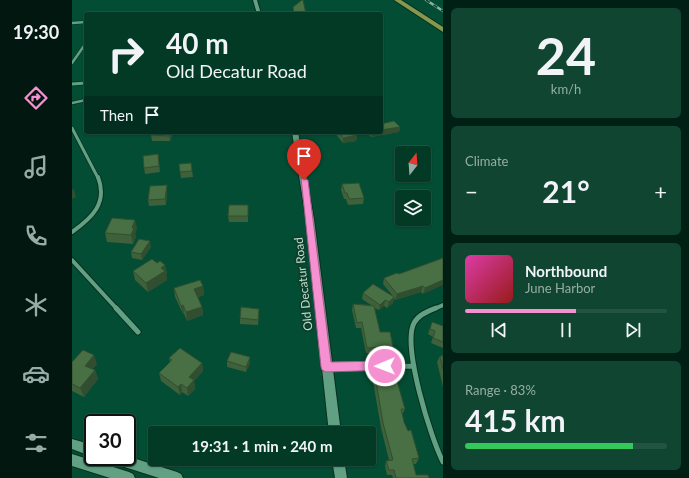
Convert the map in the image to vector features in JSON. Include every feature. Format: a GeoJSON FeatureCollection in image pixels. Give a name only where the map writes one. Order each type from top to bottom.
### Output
{"type":"FeatureCollection","features":[{"type":"Feature","properties":{"kind":"main road"},"geometry":{"type":"LineString","coordinates":[[397,0],[443,30]]}},
{"type":"Feature","properties":{"kind":"main road"},"geometry":{"type":"LineString","coordinates":[[405,0],[443,24]]}},
{"type":"Feature","properties":{"kind":"street"},"geometry":{"type":"LineString","coordinates":[[255,0],[258,12]]}},
{"type":"Feature","properties":{"kind":"street"},"geometry":{"type":"LineString","coordinates":[[72,22],[84,22]]}},
{"type":"Feature","properties":{"kind":"street"},"geometry":{"type":"LineString","coordinates":[[72,63],[84,46]]}},
{"type":"Feature","properties":{"kind":"street"},"geometry":{"type":"LineString","coordinates":[[72,84],[84,83]]}},
{"type":"Feature","properties":{"kind":"street"},"geometry":{"type":"LineString","coordinates":[[72,128],[99,175],[102,190],[101,201],[95,212],[81,227],[72,232]]}},
{"type":"Feature","properties":{"kind":"street","name":"Old Decatur Road"},"geometry":{"type":"LineString","coordinates":[[295,134],[310,219],[334,426]]}},
{"type":"Feature","properties":{"kind":"street"},"geometry":{"type":"LineString","coordinates":[[72,260],[138,332]]}},
{"type":"Feature","properties":{"kind":"street"},"geometry":{"type":"LineString","coordinates":[[443,305],[435,308],[416,320],[412,325],[409,341],[414,366],[439,454],[443,462]]}},
{"type":"Feature","properties":{"kind":"street"},"geometry":{"type":"LineString","coordinates":[[326,367],[414,366]]}},
{"type":"Feature","properties":{"kind":"street"},"geometry":{"type":"LineString","coordinates":[[72,444],[84,448]]}},
{"type":"Feature","properties":{"kind":"street"},"geometry":{"type":"LineString","coordinates":[[72,460],[129,478]]}},
{"type":"Feature","properties":{"kind":"street"},"geometry":{"type":"LineString","coordinates":[[136,465],[177,478]]}},
{"type":"Feature","properties":{"kind":"street"},"geometry":{"type":"LineString","coordinates":[[339,466],[341,478]]}},
{"type":"Feature","properties":{"kind":"lane"},"geometry":{"type":"LineString","coordinates":[[72,103],[84,100]]}},
{"type":"Feature","properties":{"kind":"building"},"geometry":{"type":"Polygon","coordinates":[[[303,0],[306,12],[294,12],[293,7],[303,0]]]}},
{"type":"Feature","properties":{"kind":"building"},"geometry":{"type":"Polygon","coordinates":[[[394,121],[400,127],[383,130],[383,124],[394,121]]]}},
{"type":"Feature","properties":{"kind":"building"},"geometry":{"type":"Polygon","coordinates":[[[151,134],[170,134],[169,136],[151,134]]]}},
{"type":"Feature","properties":{"kind":"building"},"geometry":{"type":"Polygon","coordinates":[[[340,134],[357,135],[343,138],[340,134]]]}},
{"type":"Feature","properties":{"kind":"building"},"geometry":{"type":"Polygon","coordinates":[[[158,154],[159,166],[144,168],[143,156],[158,154]]]}},
{"type":"Feature","properties":{"kind":"building"},"geometry":{"type":"Polygon","coordinates":[[[191,163],[192,171],[180,172],[179,164],[191,163]]]}},
{"type":"Feature","properties":{"kind":"building"},"geometry":{"type":"Polygon","coordinates":[[[359,183],[364,198],[349,199],[342,184],[359,183]]]}},
{"type":"Feature","properties":{"kind":"building"},"geometry":{"type":"Polygon","coordinates":[[[167,185],[165,199],[148,200],[150,186],[167,185]]]}},
{"type":"Feature","properties":{"kind":"building"},"geometry":{"type":"Polygon","coordinates":[[[229,205],[248,205],[248,216],[228,216],[229,205]]]}},
{"type":"Feature","properties":{"kind":"building"},"geometry":{"type":"Polygon","coordinates":[[[112,218],[135,220],[131,235],[105,233],[112,218]]]}},
{"type":"Feature","properties":{"kind":"building"},"geometry":{"type":"Polygon","coordinates":[[[139,239],[150,241],[141,254],[131,252],[139,239]]]}},
{"type":"Feature","properties":{"kind":"building"},"geometry":{"type":"Polygon","coordinates":[[[443,258],[443,280],[425,288],[423,286],[397,294],[384,278],[397,273],[399,274],[443,258]]]}},
{"type":"Feature","properties":{"kind":"building"},"geometry":{"type":"Polygon","coordinates":[[[152,259],[157,263],[160,261],[165,265],[161,268],[165,271],[146,283],[133,271],[152,259]]]}},
{"type":"Feature","properties":{"kind":"building"},"geometry":{"type":"Polygon","coordinates":[[[200,280],[203,286],[194,289],[202,307],[186,312],[183,305],[181,306],[174,288],[200,280]]]}},
{"type":"Feature","properties":{"kind":"building"},"geometry":{"type":"Polygon","coordinates":[[[373,284],[394,297],[389,302],[385,300],[380,305],[363,293],[373,284]]]}},
{"type":"Feature","properties":{"kind":"building"},"geometry":{"type":"Polygon","coordinates":[[[353,304],[374,306],[380,332],[390,332],[393,347],[367,348],[362,322],[357,323],[353,304]]]}},
{"type":"Feature","properties":{"kind":"building"},"geometry":{"type":"Polygon","coordinates":[[[241,307],[259,309],[258,320],[240,318],[241,307]]]}},
{"type":"Feature","properties":{"kind":"building"},"geometry":{"type":"Polygon","coordinates":[[[432,322],[443,326],[443,342],[433,338],[435,331],[430,329],[432,322]]]}},
{"type":"Feature","properties":{"kind":"building"},"geometry":{"type":"Polygon","coordinates":[[[180,348],[202,363],[189,377],[194,380],[187,388],[181,384],[178,387],[159,373],[172,360],[169,358],[180,348]]]}},
{"type":"Feature","properties":{"kind":"building"},"geometry":{"type":"Polygon","coordinates":[[[83,350],[94,355],[85,366],[95,370],[80,388],[72,384],[72,362],[83,350]]]}},
{"type":"Feature","properties":{"kind":"building"},"geometry":{"type":"Polygon","coordinates":[[[231,352],[250,357],[246,367],[227,361],[231,352]]]}},
{"type":"Feature","properties":{"kind":"building"},"geometry":{"type":"Polygon","coordinates":[[[440,356],[443,356],[443,369],[440,356]]]}},
{"type":"Feature","properties":{"kind":"building"},"geometry":{"type":"Polygon","coordinates":[[[395,374],[405,409],[401,409],[404,422],[408,431],[411,430],[419,458],[412,459],[416,475],[428,475],[429,478],[396,478],[394,470],[389,470],[386,461],[393,460],[383,423],[375,375],[395,374]]]}},
{"type":"Feature","properties":{"kind":"railway"},"geometry":{"type":"LineString","coordinates":[[426,0],[443,11]]}},
{"type":"Feature","properties":{"kind":"route"},"geometry":{"type":"LineString","coordinates":[[304,180],[310,219],[326,367],[385,366]]}}]}
